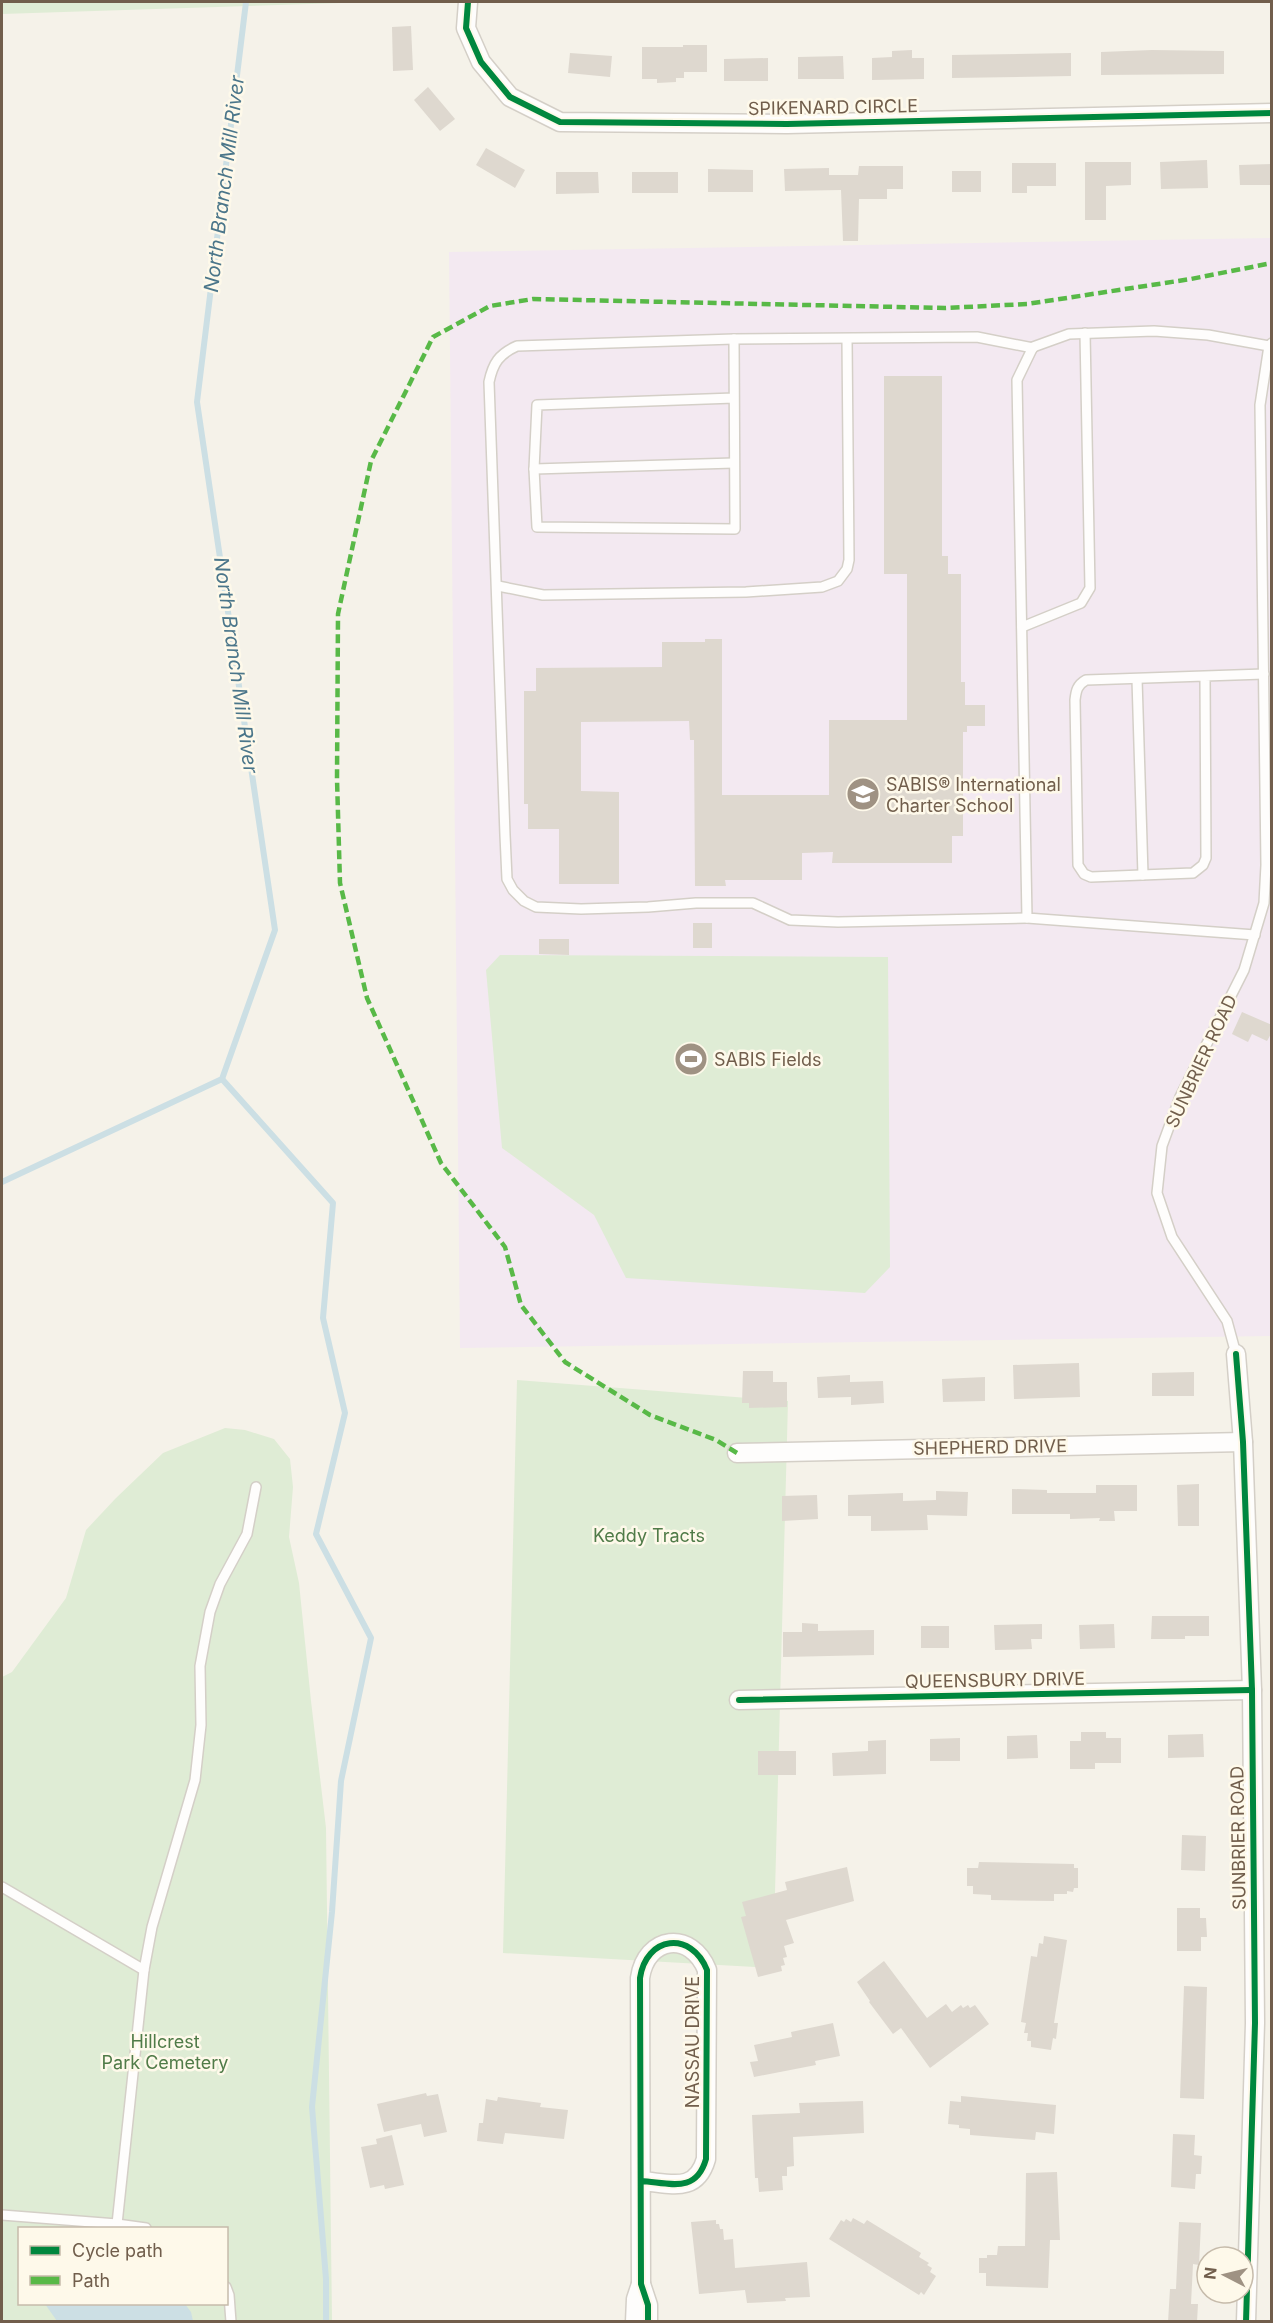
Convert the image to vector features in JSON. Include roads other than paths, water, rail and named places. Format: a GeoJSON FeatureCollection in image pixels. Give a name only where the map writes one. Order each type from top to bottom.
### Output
{"type":"FeatureCollection","features":[{"type":"Feature","properties":{"kind":"street","name":"SPIKENARD CIRCLE"},"geometry":{"type":"LineString","coordinates":[[468,2],[466,28],[481,62],[510,97],[560,122],[786,124],[1272,113]]}},
{"type":"Feature","properties":{"kind":"street","name":"SUNBRIER ROAD"},"geometry":{"type":"LineString","coordinates":[[1236,1354],[1243,1442],[1252,1690],[1255,2023],[1246,2322]]}},
{"type":"Feature","properties":{"kind":"street","name":"SHEPHERD DRIVE"},"geometry":{"type":"LineString","coordinates":[[737,1453],[1243,1442]]}},
{"type":"Feature","properties":{"kind":"street","name":"QUEENSBURY DRIVE"},"geometry":{"type":"LineString","coordinates":[[739,1700],[1252,1690]]}},
{"type":"Feature","properties":{"kind":"street","name":"NASSAU DRIVE"},"geometry":{"type":"LineString","coordinates":[[635,2322],[634,2305],[641,2284],[640,1978],[647,1956],[655,1948],[676,1943],[687,1945],[696,1951],[707,1970],[706,2159],[693,2182],[683,2184],[641,2181]]}},
{"type":"Feature","properties":{"kind":"street","name":"NASSAU DRIVE"},"geometry":{"type":"LineString","coordinates":[[641,2284],[648,2305],[648,2322]]}},
{"type":"Feature","properties":{"kind":"lane"},"geometry":{"type":"LineString","coordinates":[[1255,935],[1027,918],[790,921],[753,903],[696,903],[581,909],[536,907],[524,902],[507,879],[489,382],[492,367],[499,356],[517,346],[734,339],[976,337],[1033,348],[1069,334],[1154,331],[1208,335],[1270,345]]}},
{"type":"Feature","properties":{"kind":"lane"},"geometry":{"type":"LineString","coordinates":[[1022,627],[1080,603],[1090,588],[1084,333]]}},
{"type":"Feature","properties":{"kind":"lane"},"geometry":{"type":"LineString","coordinates":[[734,339],[735,529],[537,527],[534,469],[537,405],[734,398]]}},
{"type":"Feature","properties":{"kind":"lane"},"geometry":{"type":"LineString","coordinates":[[498,586],[543,595],[746,592],[822,587],[838,582],[847,569],[849,560],[848,339]]}},
{"type":"Feature","properties":{"kind":"lane","name":"SUNBRIER ROAD"},"geometry":{"type":"LineString","coordinates":[[1236,1354],[1227,1321],[1172,1237],[1157,1193],[1162,1146],[1180,1097],[1244,970],[1264,903],[1266,865],[1260,405],[1270,345]]}},
{"type":"Feature","properties":{"kind":"lane"},"geometry":{"type":"LineString","coordinates":[[1027,918],[1017,380],[1033,348]]}},
{"type":"Feature","properties":{"kind":"lane"},"geometry":{"type":"LineString","coordinates":[[534,469],[735,463]]}},
{"type":"Feature","properties":{"kind":"lane"},"geometry":{"type":"LineString","coordinates":[[1205,676],[1206,858],[1203,865],[1193,873],[1091,877],[1080,870],[1078,865],[1076,690],[1081,683],[1086,680],[1264,674]]}},
{"type":"Feature","properties":{"kind":"lane"},"geometry":{"type":"LineString","coordinates":[[1137,679],[1143,875]]}},
{"type":"Feature","properties":{"kind":"lane"},"geometry":{"type":"LineString","coordinates":[[117,2224],[144,1970],[152,1927],[195,1780],[200,1742],[200,1666],[210,1612],[220,1584],[247,1534],[256,1487]]}},
{"type":"Feature","properties":{"kind":"lane"},"geometry":{"type":"LineString","coordinates":[[2,1887],[144,1970]]}},
{"type":"Feature","properties":{"kind":"lane"},"geometry":{"type":"LineString","coordinates":[[2,2215],[134,2227]]}},
{"type":"Feature","properties":{"kind":"lane"},"geometry":{"type":"LineString","coordinates":[[228,2293],[231,2322]]}},
{"type":"Feature","properties":{"kind":"waterway","name":"North Branch Mill River"},"geometry":{"type":"LineString","coordinates":[[2,1182],[222,1079],[275,930],[197,402],[246,2]]}},
{"type":"Feature","properties":{"kind":"waterway"},"geometry":{"type":"LineString","coordinates":[[222,1079],[333,1203],[323,1318],[345,1413],[316,1534],[371,1638],[341,1781],[332,1912],[312,2107],[326,2279],[326,2322]]}},
{"type":"Feature","properties":{"kind":"place","name":"SABIS® International Charter School"},"geometry":{"type":"Point","coordinates":[863,794]}},
{"type":"Feature","properties":{"kind":"place","name":"SABIS Fields"},"geometry":{"type":"Point","coordinates":[691,1059]}},
{"type":"Feature","properties":{"kind":"park label","name":"Keddy Tracts"},"geometry":{"type":"Point","coordinates":[649,1535]}},
{"type":"Feature","properties":{"kind":"park label","name":"Hillcrest Park Cemetery"},"geometry":{"type":"Point","coordinates":[165,2051]}}]}
